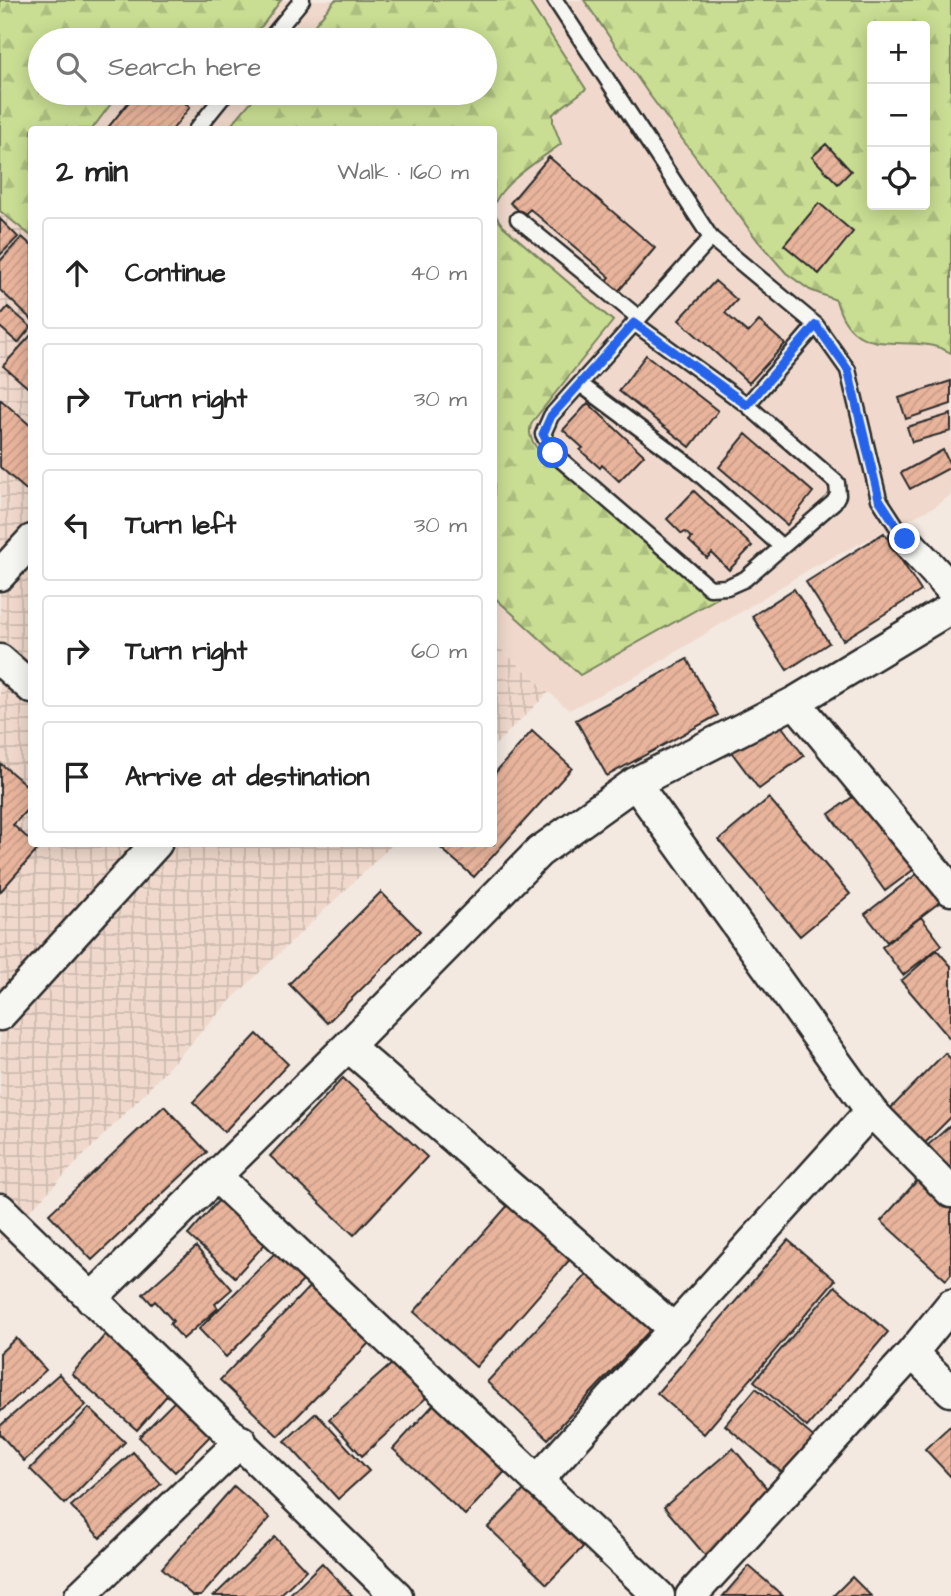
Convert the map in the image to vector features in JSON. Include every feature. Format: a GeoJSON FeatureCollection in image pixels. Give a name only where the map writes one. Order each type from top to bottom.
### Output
{"type":"FeatureCollection","features":[{"type":"Feature","properties":{"kind":"street"},"geometry":{"type":"LineString","coordinates":[[905,539],[951,589]]}},
{"type":"Feature","properties":{"kind":"street"},"geometry":{"type":"LineString","coordinates":[[0,575],[28,544]]}},
{"type":"Feature","properties":{"kind":"street"},"geometry":{"type":"LineString","coordinates":[[91,1299],[348,1046],[539,852],[635,783],[795,702],[951,608]]}},
{"type":"Feature","properties":{"kind":"street"},"geometry":{"type":"LineString","coordinates":[[0,660],[28,684]]}},
{"type":"Feature","properties":{"kind":"street"},"geometry":{"type":"LineString","coordinates":[[795,702],[951,890]]}},
{"type":"Feature","properties":{"kind":"street"},"geometry":{"type":"LineString","coordinates":[[635,783],[871,1111],[951,1192]]}},
{"type":"Feature","properties":{"kind":"street"},"geometry":{"type":"LineString","coordinates":[[0,1015],[153,847]]}},
{"type":"Feature","properties":{"kind":"street"},"geometry":{"type":"LineString","coordinates":[[348,1046],[675,1330]]}},
{"type":"Feature","properties":{"kind":"street"},"geometry":{"type":"LineString","coordinates":[[537,1481],[871,1111]]}},
{"type":"Feature","properties":{"kind":"street"},"geometry":{"type":"LineString","coordinates":[[216,1176],[659,1596]]}},
{"type":"Feature","properties":{"kind":"street"},"geometry":{"type":"LineString","coordinates":[[0,1209],[397,1596]]}},
{"type":"Feature","properties":{"kind":"street"},"geometry":{"type":"LineString","coordinates":[[691,1596],[912,1353],[951,1305]]}},
{"type":"Feature","properties":{"kind":"street"},"geometry":{"type":"LineString","coordinates":[[912,1353],[951,1391]]}},
{"type":"Feature","properties":{"kind":"street"},"geometry":{"type":"LineString","coordinates":[[98,1590],[240,1441]]}},
{"type":"Feature","properties":{"kind":"lane"},"geometry":{"type":"LineString","coordinates":[[279,28],[302,0]]}},
{"type":"Feature","properties":{"kind":"lane"},"geometry":{"type":"LineString","coordinates":[[555,0],[711,238],[816,325],[848,370],[879,499],[905,539]]}},
{"type":"Feature","properties":{"kind":"lane"},"geometry":{"type":"LineString","coordinates":[[199,126],[216,105]]}},
{"type":"Feature","properties":{"kind":"lane"},"geometry":{"type":"LineString","coordinates":[[518,219],[637,320],[747,405],[837,483],[838,495],[834,502],[745,579],[727,587],[710,588],[553,453],[543,434],[551,416],[637,320],[711,238]]}},
{"type":"Feature","properties":{"kind":"lane"},"geometry":{"type":"LineString","coordinates":[[747,405],[816,325]]}},
{"type":"Feature","properties":{"kind":"lane"},"geometry":{"type":"LineString","coordinates":[[580,384],[689,466],[782,547]]}},
{"type":"Feature","properties":{"kind":"shaded area"},"geometry":{"type":"Polygon","coordinates":[[[0,0],[951,0],[951,495],[936,506],[813,567],[642,673],[569,710],[497,646],[497,126],[28,126],[28,234],[0,211],[0,0]]]}},
{"type":"Feature","properties":{"kind":"shaded area"},"geometry":{"type":"Polygon","coordinates":[[[0,211],[28,233],[28,847],[390,847],[231,1000],[144,1094],[0,1241],[0,211]]]}},
{"type":"Feature","properties":{"kind":"shaded area"},"geometry":{"type":"Polygon","coordinates":[[[497,646],[549,692],[497,743],[497,646]]]}},
{"type":"Feature","properties":{"kind":"green space"},"geometry":{"type":"Polygon","coordinates":[[[0,0],[281,0],[259,28],[28,28],[28,105],[110,105],[94,126],[28,126],[28,234],[0,211],[0,0]]]}},
{"type":"Feature","properties":{"kind":"green space"},"geometry":{"type":"Polygon","coordinates":[[[335,0],[528,0],[586,89],[553,114],[553,123],[561,144],[509,184],[497,200],[497,126],[230,126],[248,105],[497,105],[497,28],[312,28],[335,0]]]}},
{"type":"Feature","properties":{"kind":"green space"},"geometry":{"type":"Polygon","coordinates":[[[584,0],[951,0],[951,353],[935,346],[869,340],[856,333],[844,321],[836,300],[810,290],[786,273],[758,241],[648,93],[584,0]]]}},
{"type":"Feature","properties":{"kind":"green space"},"geometry":{"type":"Polygon","coordinates":[[[497,218],[613,321],[533,421],[530,436],[535,445],[545,458],[719,597],[580,675],[497,600],[497,218]]]}},
{"type":"Feature","properties":{"kind":"building"},"geometry":{"type":"Polygon","coordinates":[[[126,105],[190,107],[175,126],[109,126],[126,105]]]}},
{"type":"Feature","properties":{"kind":"building"},"geometry":{"type":"Polygon","coordinates":[[[826,144],[851,171],[838,184],[812,157],[826,144]]]}},
{"type":"Feature","properties":{"kind":"building"},"geometry":{"type":"Polygon","coordinates":[[[549,157],[655,248],[616,294],[604,284],[610,277],[530,209],[524,215],[510,203],[549,157]]]}},
{"type":"Feature","properties":{"kind":"building"},"geometry":{"type":"Polygon","coordinates":[[[819,203],[853,232],[819,274],[784,245],[819,203]]]}},
{"type":"Feature","properties":{"kind":"building"},"geometry":{"type":"Polygon","coordinates":[[[0,219],[18,237],[0,255],[0,219]]]}},
{"type":"Feature","properties":{"kind":"building"},"geometry":{"type":"Polygon","coordinates":[[[22,237],[28,242],[28,316],[0,290],[0,261],[22,237]]]}},
{"type":"Feature","properties":{"kind":"building"},"geometry":{"type":"Polygon","coordinates":[[[715,281],[737,300],[725,313],[748,333],[759,321],[785,344],[749,383],[679,320],[715,281]]]}},
{"type":"Feature","properties":{"kind":"building"},"geometry":{"type":"Polygon","coordinates":[[[8,307],[28,324],[28,331],[18,343],[0,327],[0,316],[8,307]]]}},
{"type":"Feature","properties":{"kind":"building"},"geometry":{"type":"Polygon","coordinates":[[[28,338],[28,388],[3,366],[28,338]]]}},
{"type":"Feature","properties":{"kind":"building"},"geometry":{"type":"Polygon","coordinates":[[[646,355],[718,411],[690,447],[619,391],[646,355]]]}},
{"type":"Feature","properties":{"kind":"building"},"geometry":{"type":"Polygon","coordinates":[[[951,381],[951,404],[906,419],[899,398],[951,381]]]}},
{"type":"Feature","properties":{"kind":"building"},"geometry":{"type":"Polygon","coordinates":[[[0,399],[28,424],[28,492],[0,467],[0,399]]]}},
{"type":"Feature","properties":{"kind":"building"},"geometry":{"type":"Polygon","coordinates":[[[588,403],[644,455],[619,481],[580,450],[583,448],[563,430],[588,403]]]}},
{"type":"Feature","properties":{"kind":"building"},"geometry":{"type":"Polygon","coordinates":[[[951,414],[951,431],[912,442],[907,427],[951,414]]]}},
{"type":"Feature","properties":{"kind":"building"},"geometry":{"type":"Polygon","coordinates":[[[746,434],[813,492],[787,525],[719,467],[746,434]]]}},
{"type":"Feature","properties":{"kind":"building"},"geometry":{"type":"Polygon","coordinates":[[[943,450],[951,467],[910,489],[901,473],[943,450]]]}},
{"type":"Feature","properties":{"kind":"building"},"geometry":{"type":"Polygon","coordinates":[[[694,491],[752,546],[729,570],[712,553],[707,558],[689,541],[692,538],[685,532],[682,534],[667,519],[694,491]]]}},
{"type":"Feature","properties":{"kind":"building"},"geometry":{"type":"Polygon","coordinates":[[[884,533],[921,591],[843,640],[806,582],[884,533]]]}},
{"type":"Feature","properties":{"kind":"building"},"geometry":{"type":"Polygon","coordinates":[[[794,589],[829,643],[787,670],[752,616],[794,589]]]}},
{"type":"Feature","properties":{"kind":"building"},"geometry":{"type":"Polygon","coordinates":[[[687,659],[718,715],[607,776],[576,720],[687,659]]]}},
{"type":"Feature","properties":{"kind":"building"},"geometry":{"type":"Polygon","coordinates":[[[774,716],[804,756],[759,789],[729,749],[774,716]]]}},
{"type":"Feature","properties":{"kind":"building"},"geometry":{"type":"Polygon","coordinates":[[[532,731],[572,768],[474,877],[439,847],[497,847],[497,771],[532,731]]]}},
{"type":"Feature","properties":{"kind":"building"},"geometry":{"type":"Polygon","coordinates":[[[0,763],[28,787],[28,808],[13,825],[28,838],[28,847],[39,848],[0,892],[0,763]]]}},
{"type":"Feature","properties":{"kind":"building"},"geometry":{"type":"Polygon","coordinates":[[[865,788],[921,864],[885,891],[829,814],[865,788]]]}},
{"type":"Feature","properties":{"kind":"building"},"geometry":{"type":"Polygon","coordinates":[[[769,798],[850,894],[800,936],[719,840],[769,798]]]}},
{"type":"Feature","properties":{"kind":"building"},"geometry":{"type":"Polygon","coordinates":[[[922,870],[944,899],[887,942],[865,914],[922,870]]]}},
{"type":"Feature","properties":{"kind":"building"},"geometry":{"type":"Polygon","coordinates":[[[381,892],[420,931],[327,1023],[289,984],[381,892]]]}},
{"type":"Feature","properties":{"kind":"building"},"geometry":{"type":"Polygon","coordinates":[[[921,917],[942,945],[903,975],[882,947],[921,917]]]}},
{"type":"Feature","properties":{"kind":"building"},"geometry":{"type":"Polygon","coordinates":[[[937,950],[951,966],[951,1040],[901,981],[937,950]]]}},
{"type":"Feature","properties":{"kind":"building"},"geometry":{"type":"Polygon","coordinates":[[[257,1034],[288,1064],[224,1132],[193,1102],[257,1034]]]}},
{"type":"Feature","properties":{"kind":"building"},"geometry":{"type":"Polygon","coordinates":[[[945,1053],[951,1059],[951,1117],[925,1143],[890,1109],[945,1053]]]}},
{"type":"Feature","properties":{"kind":"building"},"geometry":{"type":"Polygon","coordinates":[[[343,1078],[427,1157],[354,1235],[270,1156],[343,1078]]]}},
{"type":"Feature","properties":{"kind":"building"},"geometry":{"type":"Polygon","coordinates":[[[164,1106],[207,1152],[92,1260],[49,1214],[164,1106]]]}},
{"type":"Feature","properties":{"kind":"building"},"geometry":{"type":"Polygon","coordinates":[[[951,1125],[951,1170],[928,1145],[951,1125]]]}},
{"type":"Feature","properties":{"kind":"building"},"geometry":{"type":"Polygon","coordinates":[[[922,1175],[951,1201],[951,1274],[946,1280],[881,1221],[922,1175]]]}},
{"type":"Feature","properties":{"kind":"building"},"geometry":{"type":"Polygon","coordinates":[[[227,1191],[274,1234],[235,1277],[188,1235],[227,1191]]]}},
{"type":"Feature","properties":{"kind":"building"},"geometry":{"type":"Polygon","coordinates":[[[510,1203],[572,1257],[476,1367],[414,1312],[510,1203]]]}},
{"type":"Feature","properties":{"kind":"building"},"geometry":{"type":"Polygon","coordinates":[[[788,1240],[835,1280],[704,1434],[657,1393],[788,1240]]]}},
{"type":"Feature","properties":{"kind":"building"},"geometry":{"type":"Polygon","coordinates":[[[196,1247],[232,1289],[215,1304],[218,1308],[183,1339],[170,1324],[173,1321],[155,1301],[152,1304],[143,1294],[196,1247]]]}},
{"type":"Feature","properties":{"kind":"building"},"geometry":{"type":"Polygon","coordinates":[[[275,1253],[303,1281],[226,1357],[199,1329],[275,1253]]]}},
{"type":"Feature","properties":{"kind":"building"},"geometry":{"type":"Polygon","coordinates":[[[591,1270],[652,1328],[548,1439],[487,1382],[591,1270]]]}},
{"type":"Feature","properties":{"kind":"building"},"geometry":{"type":"Polygon","coordinates":[[[314,1282],[373,1339],[278,1436],[220,1380],[314,1282]]]}},
{"type":"Feature","properties":{"kind":"building"},"geometry":{"type":"Polygon","coordinates":[[[835,1286],[888,1332],[807,1427],[754,1381],[835,1286]]]}},
{"type":"Feature","properties":{"kind":"building"},"geometry":{"type":"Polygon","coordinates":[[[110,1329],[176,1385],[137,1430],[72,1374],[110,1329]]]}},
{"type":"Feature","properties":{"kind":"building"},"geometry":{"type":"Polygon","coordinates":[[[16,1338],[46,1370],[0,1412],[0,1353],[16,1338]]]}},
{"type":"Feature","properties":{"kind":"building"},"geometry":{"type":"Polygon","coordinates":[[[394,1362],[426,1398],[362,1456],[329,1419],[394,1362]]]}},
{"type":"Feature","properties":{"kind":"building"},"geometry":{"type":"Polygon","coordinates":[[[59,1374],[86,1405],[24,1461],[0,1434],[0,1426],[59,1374]]]}},
{"type":"Feature","properties":{"kind":"building"},"geometry":{"type":"Polygon","coordinates":[[[756,1388],[817,1440],[786,1476],[725,1425],[756,1388]]]}},
{"type":"Feature","properties":{"kind":"building"},"geometry":{"type":"Polygon","coordinates":[[[177,1399],[212,1434],[175,1472],[139,1437],[177,1399]]]}},
{"type":"Feature","properties":{"kind":"building"},"geometry":{"type":"Polygon","coordinates":[[[437,1401],[509,1467],[465,1515],[393,1449],[437,1401]]]}},
{"type":"Feature","properties":{"kind":"building"},"geometry":{"type":"Polygon","coordinates":[[[89,1408],[125,1442],[65,1504],[30,1469],[89,1408]]]}},
{"type":"Feature","properties":{"kind":"building"},"geometry":{"type":"Polygon","coordinates":[[[316,1413],[369,1471],[338,1499],[285,1441],[316,1413]]]}},
{"type":"Feature","properties":{"kind":"building"},"geometry":{"type":"Polygon","coordinates":[[[951,1425],[951,1477],[925,1449],[951,1425]]]}},
{"type":"Feature","properties":{"kind":"building"},"geometry":{"type":"Polygon","coordinates":[[[733,1448],[774,1497],[705,1555],[664,1507],[733,1448]]]}},
{"type":"Feature","properties":{"kind":"building"},"geometry":{"type":"Polygon","coordinates":[[[133,1452],[161,1484],[100,1538],[71,1506],[133,1452]]]}},
{"type":"Feature","properties":{"kind":"building"},"geometry":{"type":"Polygon","coordinates":[[[234,1486],[270,1518],[201,1596],[193,1596],[162,1568],[234,1486]]]}},
{"type":"Feature","properties":{"kind":"building"},"geometry":{"type":"Polygon","coordinates":[[[527,1487],[586,1544],[547,1584],[488,1527],[527,1487]]]}},
{"type":"Feature","properties":{"kind":"building"},"geometry":{"type":"Polygon","coordinates":[[[275,1537],[306,1570],[279,1596],[214,1596],[275,1537]]]}},
{"type":"Feature","properties":{"kind":"building"},"geometry":{"type":"Polygon","coordinates":[[[322,1563],[353,1596],[288,1596],[322,1563]]]}},
{"type":"Feature","properties":{"kind":"building"},"geometry":{"type":"Polygon","coordinates":[[[749,1566],[783,1596],[723,1596],[749,1566]]]}},
{"type":"Feature","properties":{"kind":"building"},"geometry":{"type":"Polygon","coordinates":[[[852,1577],[871,1596],[833,1596],[852,1577]]]}},
{"type":"Feature","properties":{"kind":"route"},"geometry":{"type":"LineString","coordinates":[[553,453],[543,434],[551,416],[634,323],[747,405],[816,325],[848,370],[879,499],[905,539]]}}]}
